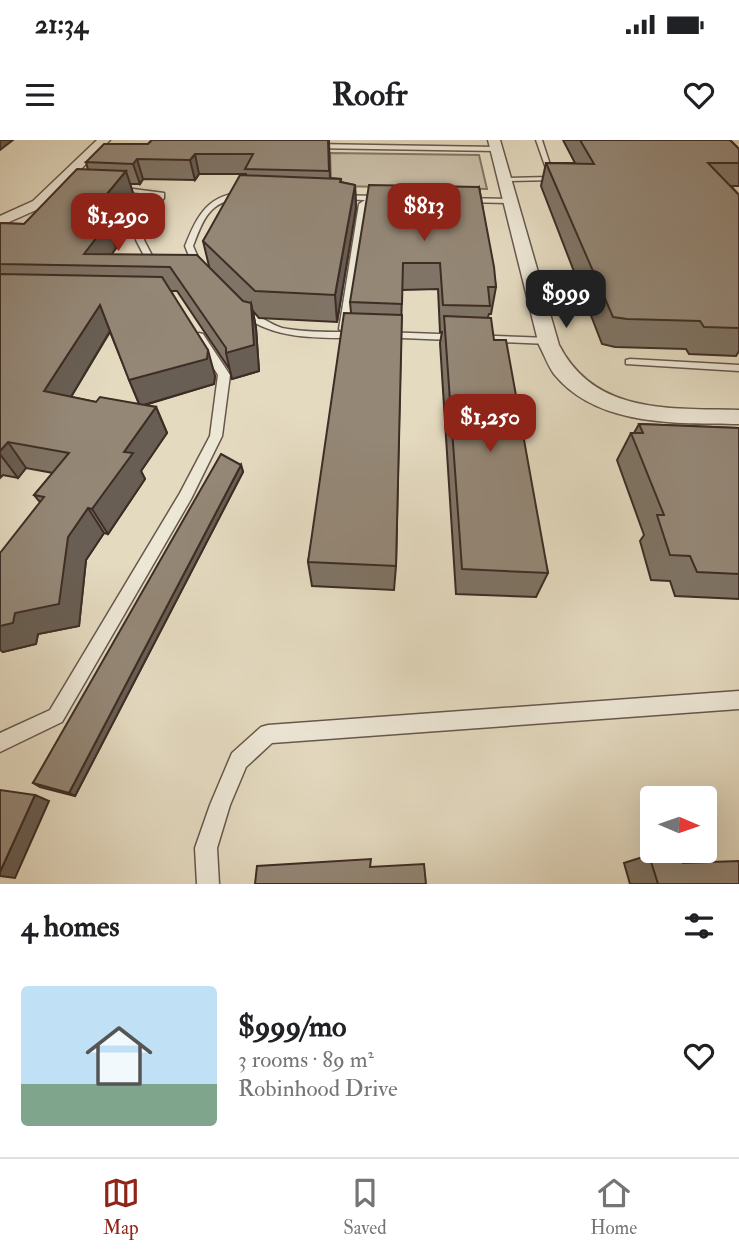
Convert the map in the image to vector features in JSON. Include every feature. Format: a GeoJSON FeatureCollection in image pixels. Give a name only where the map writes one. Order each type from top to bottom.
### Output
{"type":"FeatureCollection","features":[{"type":"Feature","properties":{"kind":"street"},"geometry":{"type":"LineString","coordinates":[[0,222],[38,204],[62,186],[104,140]]}},
{"type":"Feature","properties":{"kind":"street"},"geometry":{"type":"LineString","coordinates":[[496,144],[554,359],[563,372],[578,386],[625,408],[654,414],[739,417]]}},
{"type":"Feature","properties":{"kind":"lane"},"geometry":{"type":"LineString","coordinates":[[302,140],[305,145],[312,146],[357,147],[496,144]]}},
{"type":"Feature","properties":{"kind":"lane"},"geometry":{"type":"LineString","coordinates":[[345,140],[357,147]]}},
{"type":"Feature","properties":{"kind":"lane"},"geometry":{"type":"LineString","coordinates":[[504,180],[553,179],[538,140]]}},
{"type":"Feature","properties":{"kind":"lane"},"geometry":{"type":"LineString","coordinates":[[100,188],[160,193],[160,198],[147,215],[140,240],[155,269]]}},
{"type":"Feature","properties":{"kind":"lane"},"geometry":{"type":"LineString","coordinates":[[205,274],[196,263],[189,246],[212,203],[236,194],[260,195]]}},
{"type":"Feature","properties":{"kind":"lane"},"geometry":{"type":"LineString","coordinates":[[323,196],[384,199]]}},
{"type":"Feature","properties":{"kind":"lane"},"geometry":{"type":"LineString","coordinates":[[343,334],[363,204],[373,198]]}},
{"type":"Feature","properties":{"kind":"lane"},"geometry":{"type":"LineString","coordinates":[[446,200],[510,201]]}},
{"type":"Feature","properties":{"kind":"lane"},"geometry":{"type":"LineString","coordinates":[[234,303],[254,322],[294,333],[549,341]]}},
{"type":"Feature","properties":{"kind":"lane"},"geometry":{"type":"LineString","coordinates":[[0,743],[56,716],[186,495],[216,436],[224,375],[189,320]]}},
{"type":"Feature","properties":{"kind":"lane"},"geometry":{"type":"LineString","coordinates":[[630,362],[739,368]]}},
{"type":"Feature","properties":{"kind":"lane"},"geometry":{"type":"LineString","coordinates":[[208,884],[206,848],[220,805],[239,760],[268,734],[739,699]]}},
{"type":"Feature","properties":{"kind":"shaded area"},"geometry":{"type":"Polygon","coordinates":[[[330,153],[479,155],[487,189],[335,186],[331,181],[330,153]]]}},
{"type":"Feature","properties":{"kind":"building"},"geometry":{"type":"Polygon","coordinates":[[[152,140],[328,140],[329,171],[245,169],[253,154],[195,154],[190,160],[137,159],[133,164],[86,162],[104,144],[148,144],[152,140]]]}},
{"type":"Feature","properties":{"kind":"building"},"geometry":{"type":"Polygon","coordinates":[[[580,140],[730,140],[739,149],[739,163],[708,163],[739,195],[739,328],[704,327],[700,321],[613,317],[546,163],[594,164],[580,140]]]}},
{"type":"Feature","properties":{"kind":"building"},"geometry":{"type":"Polygon","coordinates":[[[77,169],[126,171],[82,224],[107,224],[84,254],[197,255],[243,301],[251,303],[254,345],[226,353],[226,348],[170,267],[0,264],[0,223],[24,224],[77,169]]]}},
{"type":"Feature","properties":{"kind":"building"},"geometry":{"type":"Polygon","coordinates":[[[240,175],[341,179],[340,182],[355,185],[335,295],[255,291],[203,241],[240,175]]]}},
{"type":"Feature","properties":{"kind":"building"},"geometry":{"type":"Polygon","coordinates":[[[369,185],[479,187],[496,287],[488,287],[490,306],[443,305],[440,263],[403,263],[402,304],[350,302],[369,185]]]}},
{"type":"Feature","properties":{"kind":"building"},"geometry":{"type":"Polygon","coordinates":[[[0,274],[162,277],[208,350],[207,359],[129,380],[100,305],[44,391],[96,402],[100,397],[156,407],[124,452],[133,453],[68,537],[59,604],[15,613],[13,623],[0,626],[0,553],[44,497],[34,495],[69,453],[8,442],[0,451],[0,274]]]}},
{"type":"Feature","properties":{"kind":"building"},"geometry":{"type":"Polygon","coordinates":[[[344,313],[402,315],[396,566],[308,562],[344,313]]]}},
{"type":"Feature","properties":{"kind":"building"},"geometry":{"type":"Polygon","coordinates":[[[444,316],[491,318],[494,340],[506,340],[548,573],[462,569],[444,316]]]}},
{"type":"Feature","properties":{"kind":"building"},"geometry":{"type":"Polygon","coordinates":[[[639,424],[739,428],[739,574],[697,572],[690,556],[670,555],[657,515],[664,515],[631,433],[643,433],[639,424]]]}},
{"type":"Feature","properties":{"kind":"building"},"geometry":{"type":"Polygon","coordinates":[[[221,454],[241,465],[69,793],[33,783],[221,454]]]}},
{"type":"Feature","properties":{"kind":"building"},"geometry":{"type":"Polygon","coordinates":[[[0,790],[35,795],[0,872],[0,790]]]}},
{"type":"Feature","properties":{"kind":"building"},"geometry":{"type":"Polygon","coordinates":[[[371,859],[370,867],[424,864],[426,884],[255,884],[257,866],[371,859]]]}},
{"type":"Feature","properties":{"kind":"building"},"geometry":{"type":"Polygon","coordinates":[[[739,861],[739,884],[658,884],[651,863],[739,861]]]}}]}
